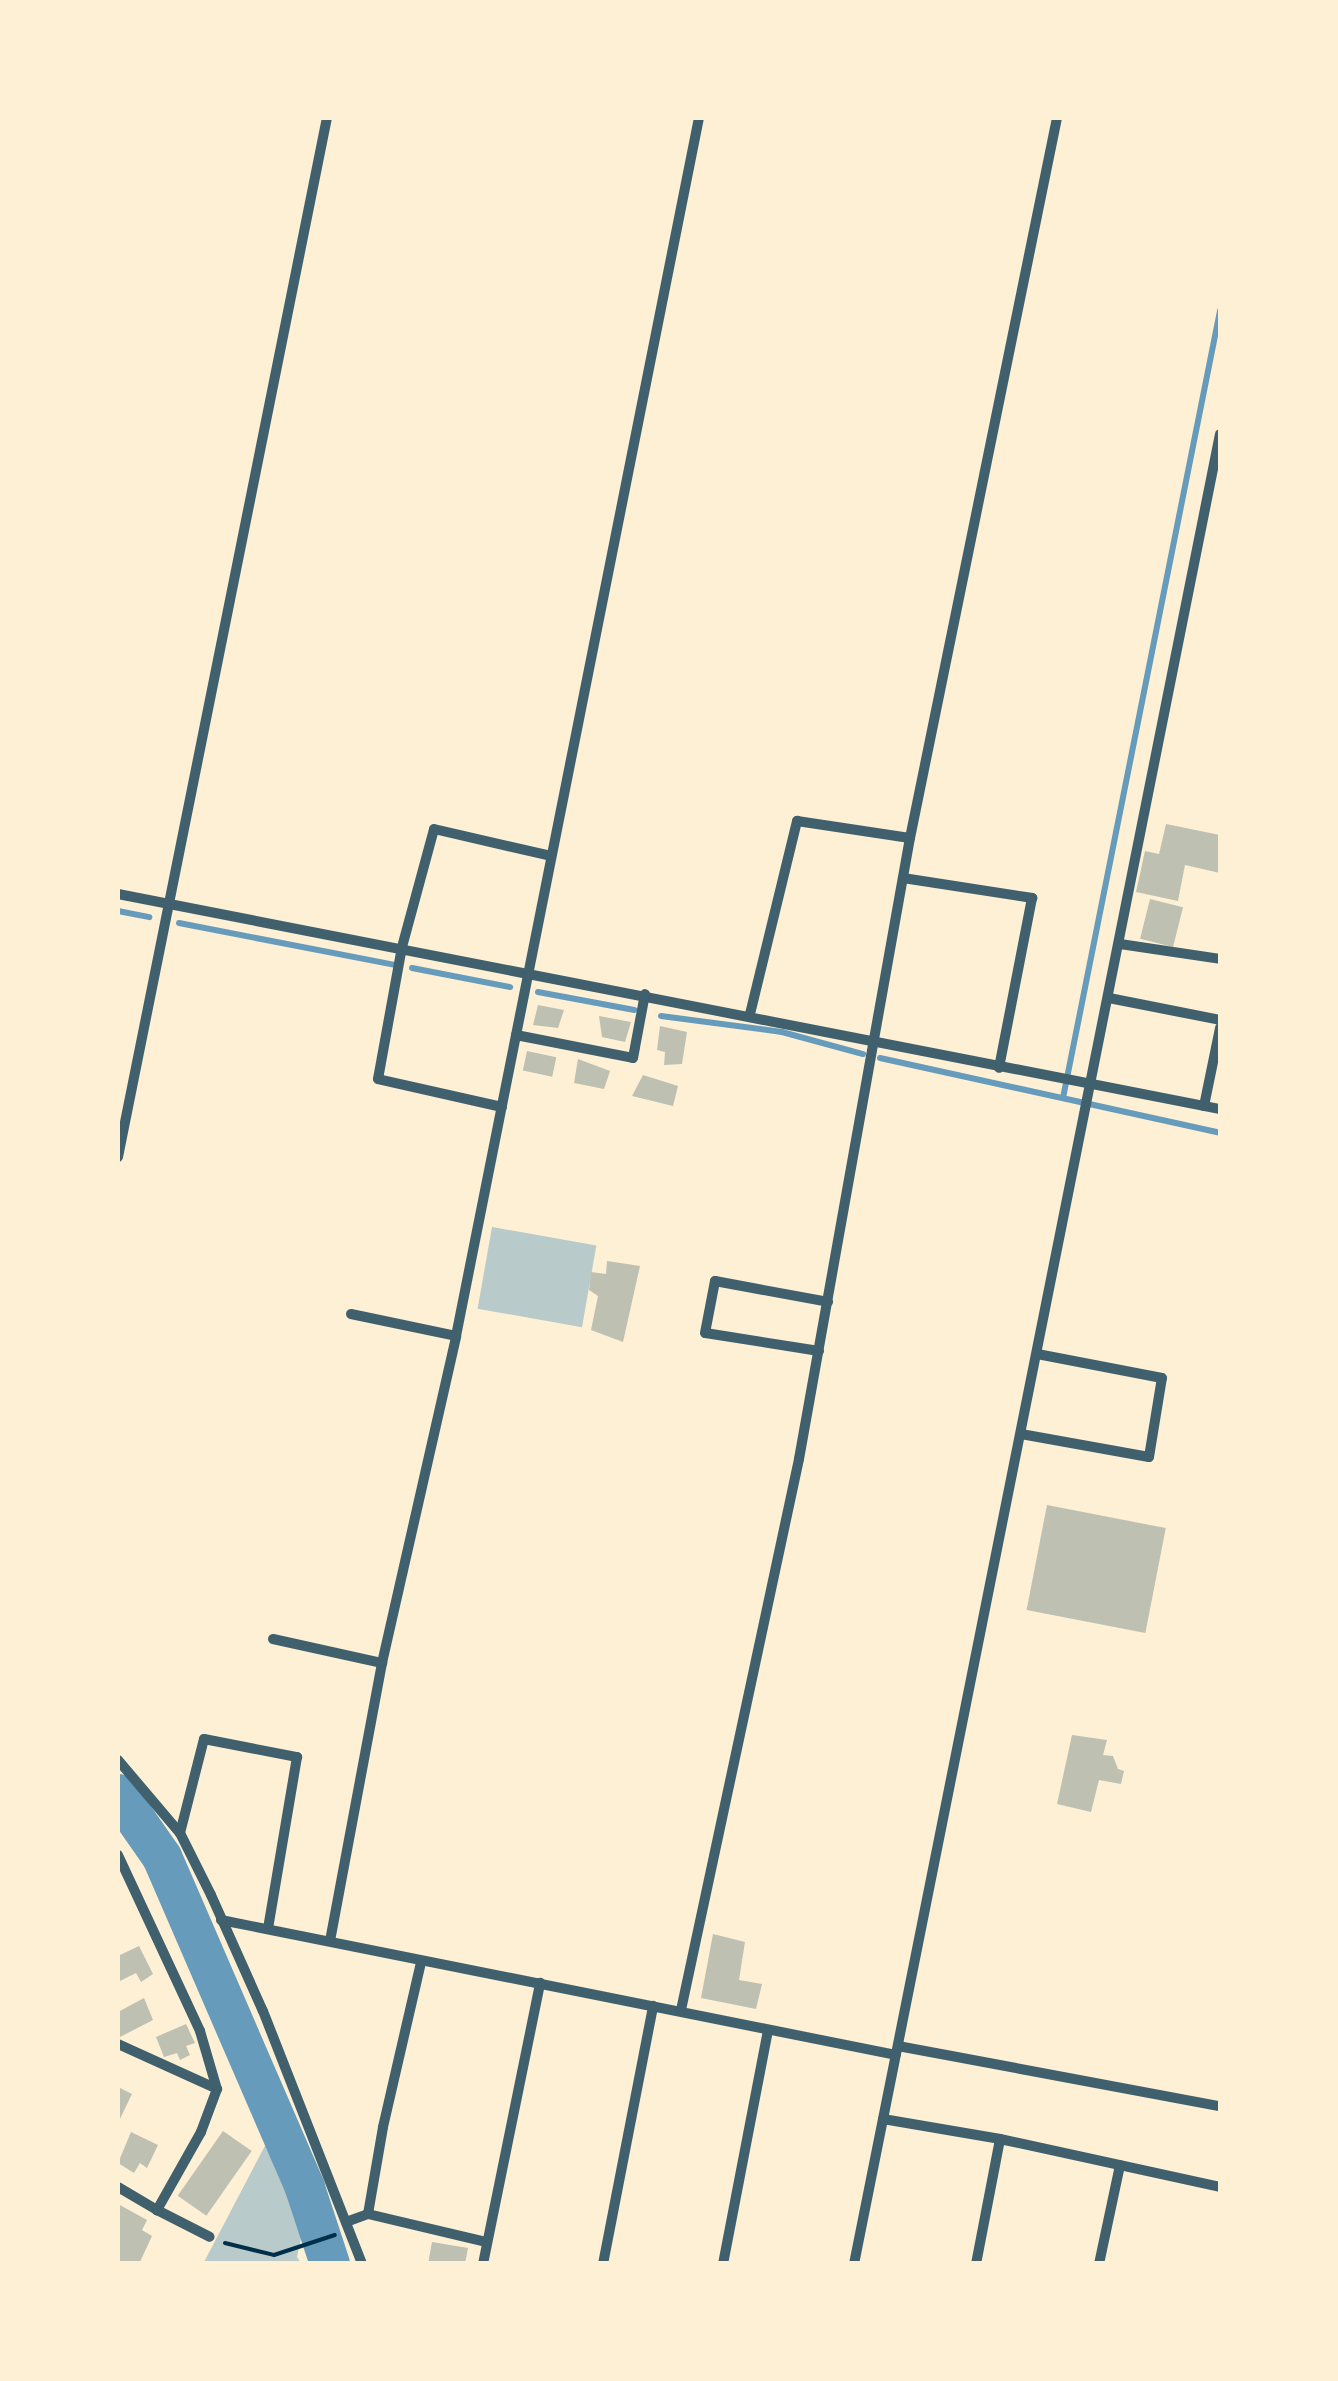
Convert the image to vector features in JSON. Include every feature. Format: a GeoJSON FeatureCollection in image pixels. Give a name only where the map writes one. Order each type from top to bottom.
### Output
{"type":"FeatureCollection","features":[{"type":"Feature","properties":{"kind":"street"},"geometry":{"type":"LineString","coordinates":[[118,1157],[327,118]]}},
{"type":"Feature","properties":{"kind":"street"},"geometry":{"type":"LineString","coordinates":[[330,1941],[382,1663],[456,1336],[699,118]]}},
{"type":"Feature","properties":{"kind":"street"},"geometry":{"type":"LineString","coordinates":[[680,2010],[828,1302],[910,838],[1057,118]]}},
{"type":"Feature","properties":{"kind":"street"},"geometry":{"type":"LineString","coordinates":[[854,2264],[1220,434]]}},
{"type":"Feature","properties":{"kind":"street"},"geometry":{"type":"LineString","coordinates":[[750,1014],[797,821],[910,838]]}},
{"type":"Feature","properties":{"kind":"street"},"geometry":{"type":"LineString","coordinates":[[502,1107],[378,1080],[402,947],[434,828],[551,856]]}},
{"type":"Feature","properties":{"kind":"street"},"geometry":{"type":"LineString","coordinates":[[903,878],[1032,898],[998,1068]]}},
{"type":"Feature","properties":{"kind":"street"},"geometry":{"type":"LineString","coordinates":[[118,894],[876,1038],[1088,1087],[1220,1109]]}},
{"type":"Feature","properties":{"kind":"street"},"geometry":{"type":"LineString","coordinates":[[1120,944],[1220,959]]}},
{"type":"Feature","properties":{"kind":"street"},"geometry":{"type":"LineString","coordinates":[[516,1035],[633,1058],[645,994]]}},
{"type":"Feature","properties":{"kind":"street"},"geometry":{"type":"LineString","coordinates":[[1109,998],[1220,1024],[1204,1106]]}},
{"type":"Feature","properties":{"kind":"street"},"geometry":{"type":"LineString","coordinates":[[818,1352],[705,1332],[715,1282],[828,1302]]}},
{"type":"Feature","properties":{"kind":"street"},"geometry":{"type":"LineString","coordinates":[[351,1314],[456,1336]]}},
{"type":"Feature","properties":{"kind":"street"},"geometry":{"type":"LineString","coordinates":[[1021,1434],[1149,1457],[1162,1378],[1037,1354]]}},
{"type":"Feature","properties":{"kind":"street"},"geometry":{"type":"LineString","coordinates":[[273,1639],[382,1663]]}},
{"type":"Feature","properties":{"kind":"street"},"geometry":{"type":"LineString","coordinates":[[180,1833],[204,1739],[297,1758],[268,1929]]}},
{"type":"Feature","properties":{"kind":"street"},"geometry":{"type":"LineString","coordinates":[[118,1760],[180,1833],[263,2010],[362,2264]]}},
{"type":"Feature","properties":{"kind":"street"},"geometry":{"type":"LineString","coordinates":[[118,1854],[206,2047],[217,2089],[201,2132],[158,2210]]}},
{"type":"Feature","properties":{"kind":"street"},"geometry":{"type":"LineString","coordinates":[[118,1885],[130,1879]]}},
{"type":"Feature","properties":{"kind":"street"},"geometry":{"type":"LineString","coordinates":[[221,1920],[768,2030],[1220,2106]]}},
{"type":"Feature","properties":{"kind":"street"},"geometry":{"type":"LineString","coordinates":[[368,2214],[383,2127],[422,1962]]}},
{"type":"Feature","properties":{"kind":"street"},"geometry":{"type":"LineString","coordinates":[[483,2264],[540,1982]]}},
{"type":"Feature","properties":{"kind":"street"},"geometry":{"type":"LineString","coordinates":[[603,2264],[653,2006]]}},
{"type":"Feature","properties":{"kind":"street"},"geometry":{"type":"LineString","coordinates":[[723,2264],[768,2030]]}},
{"type":"Feature","properties":{"kind":"street"},"geometry":{"type":"LineString","coordinates":[[118,2044],[217,2089]]}},
{"type":"Feature","properties":{"kind":"street"},"geometry":{"type":"LineString","coordinates":[[883,2119],[1000,2139],[1220,2187]]}},
{"type":"Feature","properties":{"kind":"street"},"geometry":{"type":"LineString","coordinates":[[976,2264],[1000,2139]]}},
{"type":"Feature","properties":{"kind":"street"},"geometry":{"type":"LineString","coordinates":[[1099,2264],[1120,2165]]}},
{"type":"Feature","properties":{"kind":"street"},"geometry":{"type":"LineString","coordinates":[[118,2188],[210,2237]]}},
{"type":"Feature","properties":{"kind":"street"},"geometry":{"type":"LineString","coordinates":[[347,2226],[368,2214],[486,2242]]}},
{"type":"Feature","properties":{"kind":"path"},"geometry":{"type":"LineString","coordinates":[[210,2237],[242,2250],[274,2256],[347,2226]]}},
{"type":"Feature","properties":{"kind":"shaded area"},"geometry":{"type":"Polygon","coordinates":[[[492,1227],[596,1245],[582,1327],[478,1309],[492,1227]]]}},
{"type":"Feature","properties":{"kind":"shaded area"},"geometry":{"type":"Polygon","coordinates":[[[267,2142],[302,2234],[297,2257],[301,2263],[203,2264],[267,2142]]]}},
{"type":"Feature","properties":{"kind":"building"},"geometry":{"type":"Polygon","coordinates":[[[1166,824],[1220,835],[1220,873],[1185,865],[1178,901],[1136,892],[1145,851],[1159,854],[1166,824]]]}},
{"type":"Feature","properties":{"kind":"building"},"geometry":{"type":"Polygon","coordinates":[[[1150,899],[1183,907],[1173,947],[1140,939],[1150,899]]]}},
{"type":"Feature","properties":{"kind":"building"},"geometry":{"type":"Polygon","coordinates":[[[538,1005],[564,1010],[558,1028],[533,1025],[538,1005]]]}},
{"type":"Feature","properties":{"kind":"building"},"geometry":{"type":"Polygon","coordinates":[[[599,1016],[631,1022],[625,1042],[602,1037],[599,1016]]]}},
{"type":"Feature","properties":{"kind":"building"},"geometry":{"type":"Polygon","coordinates":[[[660,1026],[687,1032],[682,1064],[664,1065],[665,1052],[657,1050],[660,1026]]]}},
{"type":"Feature","properties":{"kind":"building"},"geometry":{"type":"Polygon","coordinates":[[[527,1051],[556,1057],[552,1077],[523,1071],[527,1051]]]}},
{"type":"Feature","properties":{"kind":"building"},"geometry":{"type":"Polygon","coordinates":[[[578,1059],[610,1071],[604,1089],[574,1083],[578,1059]]]}},
{"type":"Feature","properties":{"kind":"building"},"geometry":{"type":"Polygon","coordinates":[[[643,1075],[678,1086],[673,1106],[632,1096],[643,1075]]]}},
{"type":"Feature","properties":{"kind":"building"},"geometry":{"type":"Polygon","coordinates":[[[607,1261],[640,1266],[623,1342],[591,1330],[598,1296],[589,1290],[591,1272],[606,1274],[607,1261]]]}},
{"type":"Feature","properties":{"kind":"building"},"geometry":{"type":"Polygon","coordinates":[[[1047,1505],[1166,1528],[1145,1633],[1027,1610],[1047,1505]]]}},
{"type":"Feature","properties":{"kind":"building"},"geometry":{"type":"Polygon","coordinates":[[[1072,1735],[1107,1740],[1103,1755],[1113,1756],[1118,1769],[1124,1771],[1121,1784],[1099,1780],[1091,1812],[1057,1804],[1072,1735]]]}},
{"type":"Feature","properties":{"kind":"building"},"geometry":{"type":"Polygon","coordinates":[[[713,1934],[745,1942],[739,1980],[762,1984],[756,2009],[701,1998],[713,1934]]]}},
{"type":"Feature","properties":{"kind":"building"},"geometry":{"type":"Polygon","coordinates":[[[139,1946],[153,1974],[141,1982],[136,1973],[118,1982],[118,1956],[139,1946]]]}},
{"type":"Feature","properties":{"kind":"building"},"geometry":{"type":"Polygon","coordinates":[[[144,1998],[153,2020],[120,2037],[118,2012],[144,1998]]]}},
{"type":"Feature","properties":{"kind":"building"},"geometry":{"type":"Polygon","coordinates":[[[186,2024],[195,2043],[186,2046],[190,2055],[180,2060],[177,2053],[164,2057],[156,2037],[186,2024]]]}},
{"type":"Feature","properties":{"kind":"building"},"geometry":{"type":"Polygon","coordinates":[[[118,2087],[132,2094],[118,2123],[118,2087]]]}},
{"type":"Feature","properties":{"kind":"building"},"geometry":{"type":"Polygon","coordinates":[[[223,2131],[252,2151],[206,2216],[178,2196],[223,2131]]]}},
{"type":"Feature","properties":{"kind":"building"},"geometry":{"type":"Polygon","coordinates":[[[131,2132],[158,2145],[147,2168],[140,2163],[134,2173],[118,2163],[131,2132]]]}},
{"type":"Feature","properties":{"kind":"building"},"geometry":{"type":"Polygon","coordinates":[[[118,2204],[147,2220],[142,2230],[152,2236],[139,2264],[118,2261],[118,2204]]]}},
{"type":"Feature","properties":{"kind":"building"},"geometry":{"type":"Polygon","coordinates":[[[432,2242],[468,2248],[465,2264],[428,2264],[432,2242]]]}},
{"type":"Feature","properties":{"kind":"waterway"},"geometry":{"type":"LineString","coordinates":[[1063,1098],[1220,311]]}},
{"type":"Feature","properties":{"kind":"waterway"},"geometry":{"type":"LineString","coordinates":[[118,911],[149,917]]}},
{"type":"Feature","properties":{"kind":"waterway"},"geometry":{"type":"LineString","coordinates":[[179,923],[396,965]]}},
{"type":"Feature","properties":{"kind":"waterway"},"geometry":{"type":"LineString","coordinates":[[412,968],[510,987]]}},
{"type":"Feature","properties":{"kind":"waterway"},"geometry":{"type":"LineString","coordinates":[[538,992],[634,1010]]}},
{"type":"Feature","properties":{"kind":"waterway"},"geometry":{"type":"LineString","coordinates":[[661,1016],[782,1032],[863,1054]]}},
{"type":"Feature","properties":{"kind":"waterway"},"geometry":{"type":"LineString","coordinates":[[880,1058],[1220,1133]]}},
{"type":"Feature","properties":{"kind":"waterway"},"geometry":{"type":"LineString","coordinates":[[118,1794],[162,1857],[305,2188],[330,2264]]}}]}
